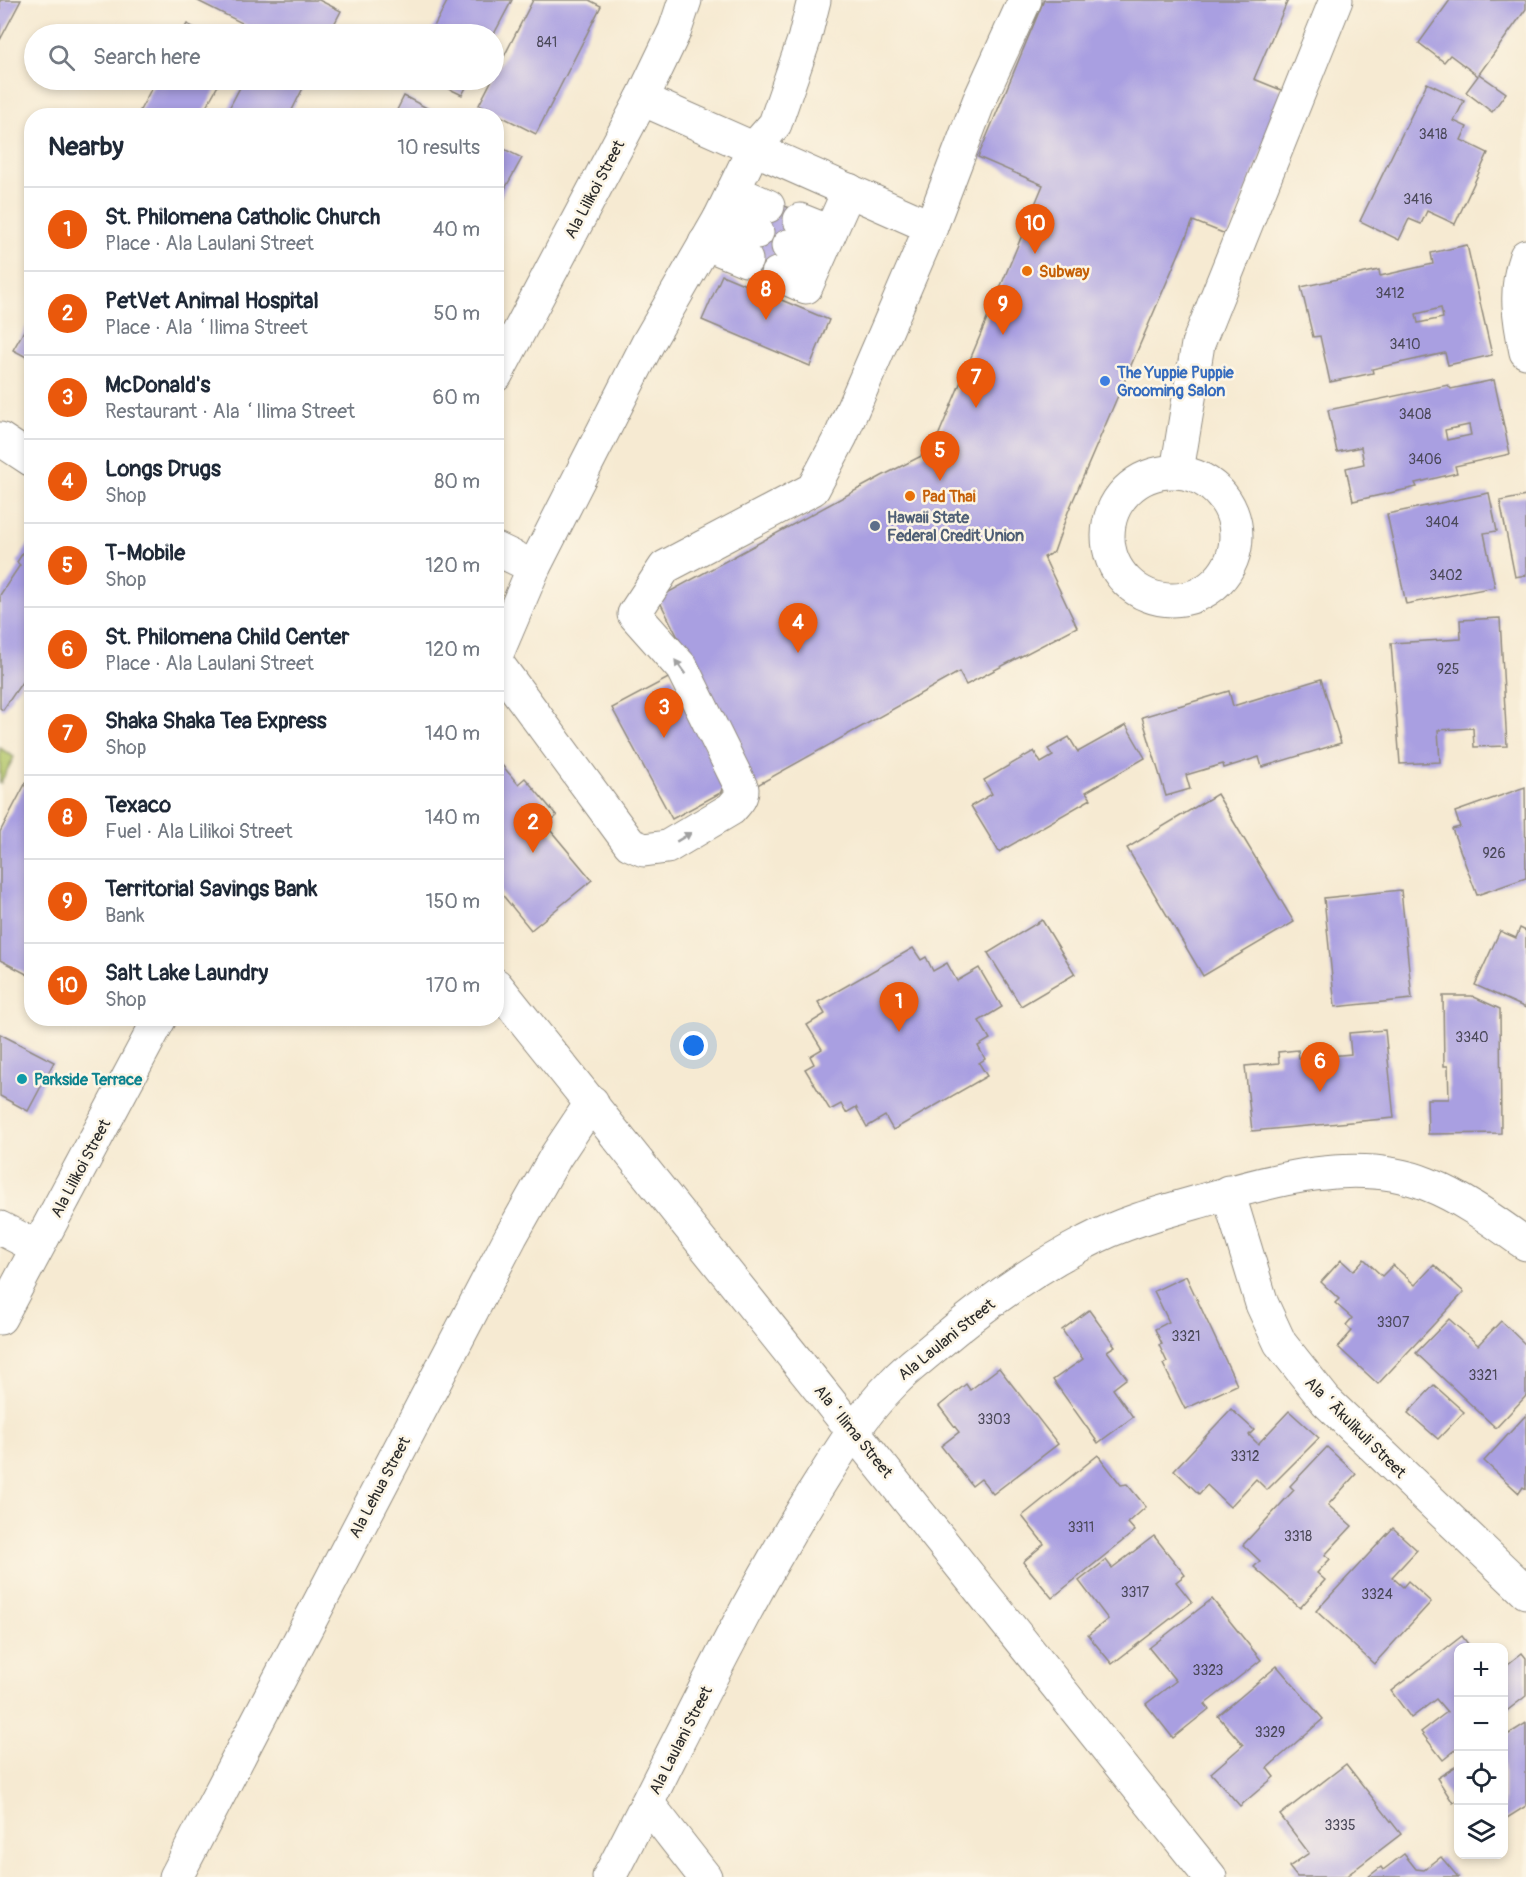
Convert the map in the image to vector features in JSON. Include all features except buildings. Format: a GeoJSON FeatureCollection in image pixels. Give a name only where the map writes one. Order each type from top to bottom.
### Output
{"type":"FeatureCollection","features":[{"type":"Feature","properties":{"kind":"street","name":"Ala Lilikoi Street"},"geometry":{"type":"LineString","coordinates":[[504,360],[642,99],[675,30],[685,0]]}},
{"type":"Feature","properties":{"kind":"street"},"geometry":{"type":"LineString","coordinates":[[504,637],[534,567],[648,343],[719,217],[754,148],[775,124],[804,40],[814,0]]}},
{"type":"Feature","properties":{"kind":"street"},"geometry":{"type":"LineString","coordinates":[[504,673],[630,844],[644,850],[667,847],[731,809],[742,796],[742,789],[682,668],[634,614],[665,567],[813,489],[841,436],[931,226],[979,101],[1025,0]]}},
{"type":"Feature","properties":{"kind":"street"},"geometry":{"type":"LineString","coordinates":[[1177,471],[1198,344],[1336,0]]}},
{"type":"Feature","properties":{"kind":"street"},"geometry":{"type":"LineString","coordinates":[[642,99],[931,226]]}},
{"type":"Feature","properties":{"kind":"street"},"geometry":{"type":"LineString","coordinates":[[824,245],[788,246],[806,287],[849,190]]}},
{"type":"Feature","properties":{"kind":"street"},"geometry":{"type":"LineString","coordinates":[[719,217],[757,233],[719,217]]}},
{"type":"Feature","properties":{"kind":"street"},"geometry":{"type":"LineString","coordinates":[[1526,256],[1518,288],[1518,317],[1526,352]]}},
{"type":"Feature","properties":{"kind":"street"},"geometry":{"type":"LineString","coordinates":[[0,439],[24,455]]}},
{"type":"Feature","properties":{"kind":"street"},"geometry":{"type":"LineString","coordinates":[[504,553],[534,567]]}},
{"type":"Feature","properties":{"kind":"street","name":"Ala ʻIlima Street"},"geometry":{"type":"LineString","coordinates":[[504,995],[1210,1877]]}},
{"type":"Feature","properties":{"kind":"street","name":"Ala Lilikoi Street"},"geometry":{"type":"LineString","coordinates":[[0,1318],[156,1026]]}},
{"type":"Feature","properties":{"kind":"street","name":"Ala Lehua Street"},"geometry":{"type":"LineString","coordinates":[[176,1877],[515,1227],[556,1156],[591,1102]]}},
{"type":"Feature","properties":{"kind":"street","name":"Ala Laulani Street"},"geometry":{"type":"LineString","coordinates":[[609,1877],[757,1588],[828,1468],[854,1430],[895,1380],[978,1310],[1087,1240],[1153,1215],[1228,1192],[1333,1171],[1405,1176],[1430,1185],[1484,1214],[1526,1244]]}},
{"type":"Feature","properties":{"kind":"street","name":"Ala ʻĀkulikuli Street"},"geometry":{"type":"LineString","coordinates":[[1228,1192],[1262,1304],[1280,1343],[1326,1401],[1526,1592]]}},
{"type":"Feature","properties":{"kind":"street"},"geometry":{"type":"LineString","coordinates":[[0,1228],[37,1247]]}},
{"type":"Feature","properties":{"kind":"street"},"geometry":{"type":"LineString","coordinates":[[648,1804],[705,1877]]}},
{"type":"Feature","properties":{"kind":"green space"},"geometry":{"type":"Polygon","coordinates":[[[0,748],[14,757],[0,784],[0,748]]]}},
{"type":"Feature","properties":{"kind":"place","name":"Salt Lake Laundry"},"geometry":{"type":"Point","coordinates":[1035,254]}},
{"type":"Feature","properties":{"kind":"place","name":"Subway"},"geometry":{"type":"Point","coordinates":[1027,271]}},
{"type":"Feature","properties":{"kind":"place","name":"Texaco"},"geometry":{"type":"Point","coordinates":[766,320]}},
{"type":"Feature","properties":{"kind":"place","name":"Territorial Savings Bank"},"geometry":{"type":"Point","coordinates":[1003,335]}},
{"type":"Feature","properties":{"kind":"place","name":"The Yuppie Puppie Grooming Salon"},"geometry":{"type":"Point","coordinates":[1105,381]}},
{"type":"Feature","properties":{"kind":"place","name":"Shaka Shaka Tea Express"},"geometry":{"type":"Point","coordinates":[976,408]}},
{"type":"Feature","properties":{"kind":"place","name":"T-Mobile"},"geometry":{"type":"Point","coordinates":[940,481]}},
{"type":"Feature","properties":{"kind":"place","name":"Pad Thai"},"geometry":{"type":"Point","coordinates":[910,496]}},
{"type":"Feature","properties":{"kind":"place","name":"Hawaii State Federal Credit Union"},"geometry":{"type":"Point","coordinates":[875,526]}},
{"type":"Feature","properties":{"kind":"place","name":"Longs Drugs"},"geometry":{"type":"Point","coordinates":[798,653]}},
{"type":"Feature","properties":{"kind":"place","name":"McDonald's"},"geometry":{"type":"Point","coordinates":[664,738]}},
{"type":"Feature","properties":{"kind":"place","name":"PetVet Animal Hospital"},"geometry":{"type":"Point","coordinates":[533,853]}},
{"type":"Feature","properties":{"kind":"place","name":"St. Philomena Catholic Church"},"geometry":{"type":"Point","coordinates":[899,1032]}},
{"type":"Feature","properties":{"kind":"place","name":"Parkside Terrace"},"geometry":{"type":"Point","coordinates":[22,1079]}},
{"type":"Feature","properties":{"kind":"place","name":"St. Philomena Child Center"},"geometry":{"type":"Point","coordinates":[1320,1092]}}]}
